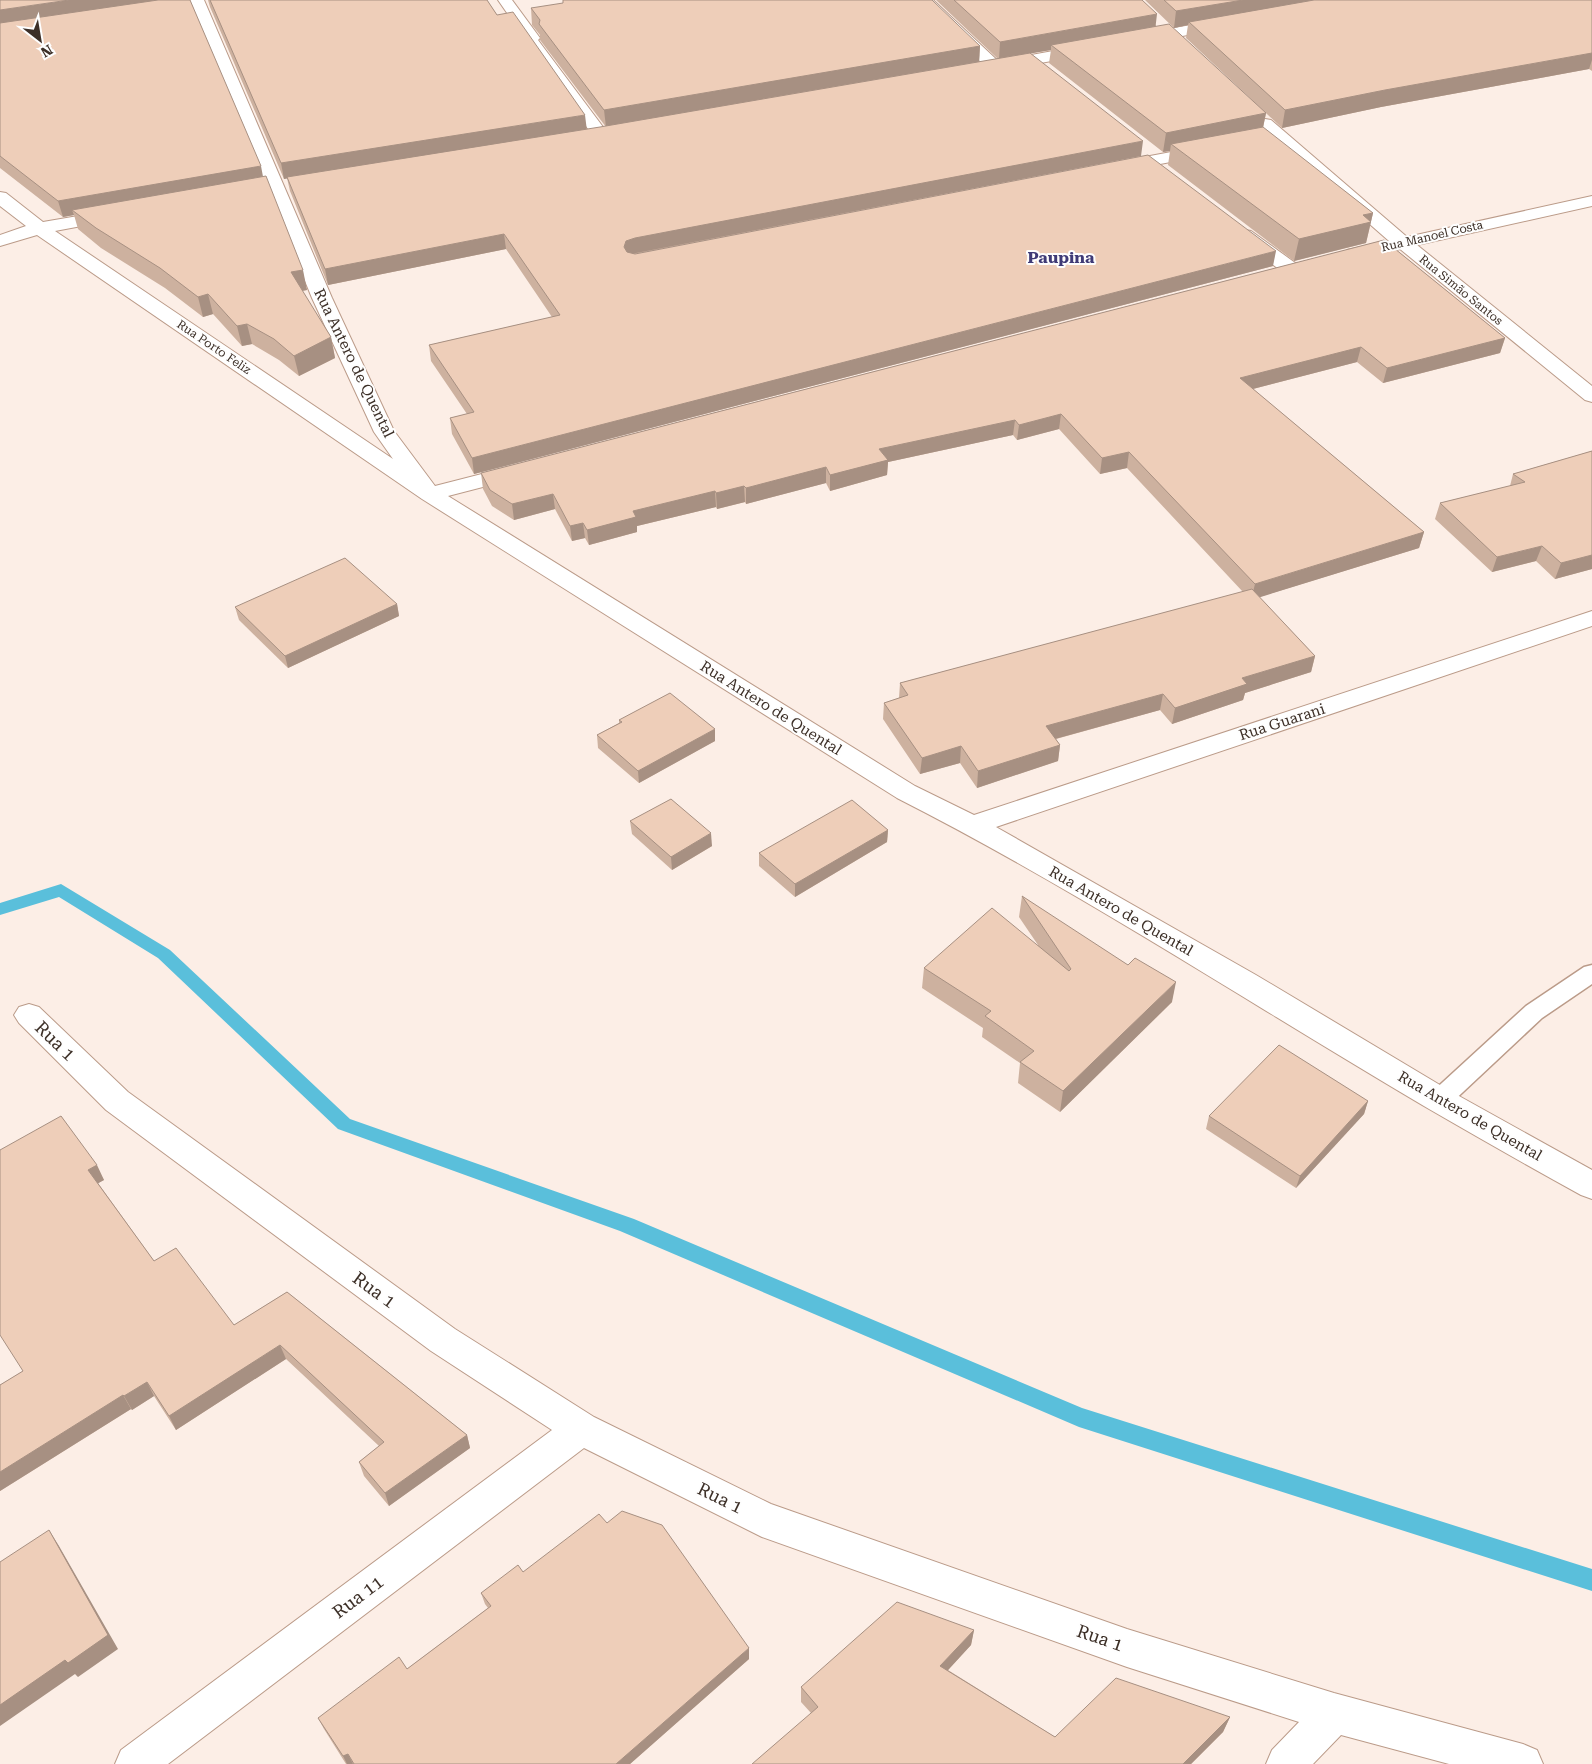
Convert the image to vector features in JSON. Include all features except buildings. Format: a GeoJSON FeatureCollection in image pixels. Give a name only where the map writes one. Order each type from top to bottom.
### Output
{"type":"FeatureCollection","features":[{"type":"Feature","properties":{"kind":"street"},"geometry":{"type":"LineString","coordinates":[[505,0],[600,135]]}},
{"type":"Feature","properties":{"kind":"street"},"geometry":{"type":"LineString","coordinates":[[924,0],[994,66]]}},
{"type":"Feature","properties":{"kind":"street","name":"Rua Antero de Quental"},"geometry":{"type":"LineString","coordinates":[[199,2],[322,298],[384,432],[430,494],[906,792],[972,825],[1246,983],[1439,1100],[1592,1186]]}},
{"type":"Feature","properties":{"kind":"street"},"geometry":{"type":"LineString","coordinates":[[1155,20],[1183,46]]}},
{"type":"Feature","properties":{"kind":"street"},"geometry":{"type":"LineString","coordinates":[[1130,41],[1236,22]]}},
{"type":"Feature","properties":{"kind":"street"},"geometry":{"type":"LineString","coordinates":[[975,70],[1101,47]]}},
{"type":"Feature","properties":{"kind":"street"},"geometry":{"type":"LineString","coordinates":[[1033,60],[1047,72]]}},
{"type":"Feature","properties":{"kind":"street","name":"Rua Simão Santos"},"geometry":{"type":"LineString","coordinates":[[1251,111],[1402,242],[1592,396]]}},
{"type":"Feature","properties":{"kind":"street"},"geometry":{"type":"LineString","coordinates":[[581,138],[619,132]]}},
{"type":"Feature","properties":{"kind":"street"},"geometry":{"type":"LineString","coordinates":[[1100,171],[1279,137]]}},
{"type":"Feature","properties":{"kind":"street","name":"Rua Porto Feliz"},"geometry":{"type":"LineString","coordinates":[[0,197],[39,228],[430,494]]}},
{"type":"Feature","properties":{"kind":"street","name":"Rua Manoel Costa"},"geometry":{"type":"LineString","coordinates":[[1337,258],[1592,201]]}},
{"type":"Feature","properties":{"kind":"street"},"geometry":{"type":"LineString","coordinates":[[0,241],[39,228],[125,213]]}},
{"type":"Feature","properties":{"kind":"street"},"geometry":{"type":"LineString","coordinates":[[1235,227],[1300,267],[1272,274]]}},
{"type":"Feature","properties":{"kind":"street"},"geometry":{"type":"LineString","coordinates":[[430,494],[536,466]]}},
{"type":"Feature","properties":{"kind":"street","name":"Rua Guarani"},"geometry":{"type":"LineString","coordinates":[[972,825],[1592,618]]}},
{"type":"Feature","properties":{"kind":"street","name":"Rua 1"},"geometry":{"type":"LineString","coordinates":[[29,1016],[125,1106],[443,1340],[581,1430],[762,1518],[1127,1648],[1334,1713],[1524,1764]]}},
{"type":"Feature","properties":{"kind":"street","name":"Rua 11"},"geometry":{"type":"LineString","coordinates":[[135,1764],[581,1430]]}},
{"type":"Feature","properties":{"kind":"street"},"geometry":{"type":"LineString","coordinates":[[1286,1764],[1334,1713]]}},
{"type":"Feature","properties":{"kind":"lane"},"geometry":{"type":"LineString","coordinates":[[1439,1100],[1534,1012],[1592,973]]}},
{"type":"Feature","properties":{"kind":"waterway"},"geometry":{"type":"LineString","coordinates":[[0,909],[61,890],[164,954],[344,1124],[627,1225],[1079,1417],[1592,1580]]}},
{"type":"Feature","properties":{"kind":"district","name":"Paupina"},"geometry":{"type":"Point","coordinates":[1061,257]}}]}
